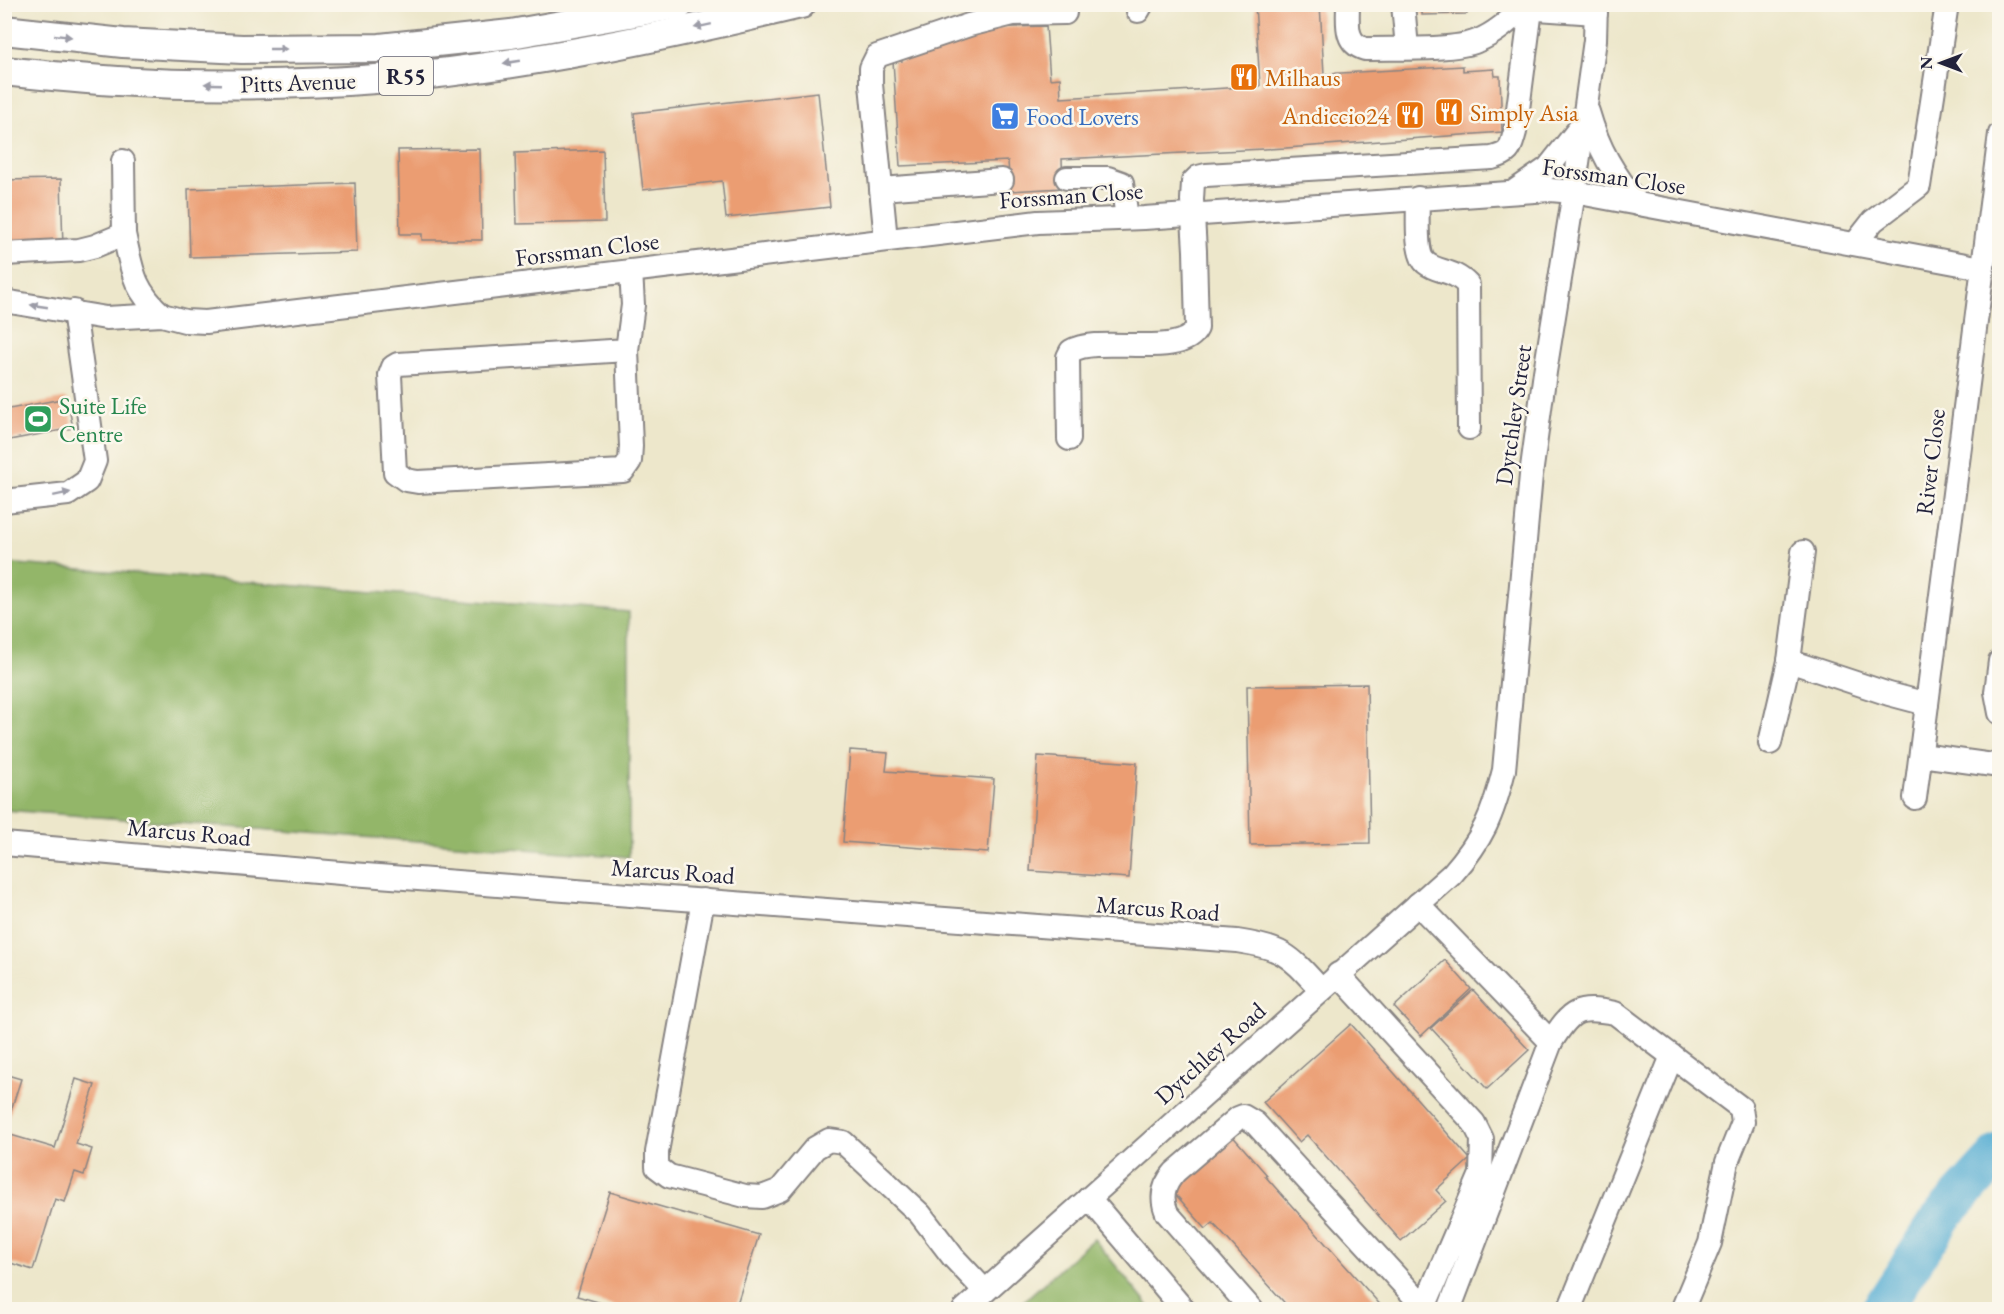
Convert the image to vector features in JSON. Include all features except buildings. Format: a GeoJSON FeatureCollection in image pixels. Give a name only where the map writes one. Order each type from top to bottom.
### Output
{"type":"FeatureCollection","features":[{"type":"Feature","properties":{"kind":"main road","name":"Pitts Avenue"},"geometry":{"type":"LineString","coordinates":[[4,30],[123,43],[242,49],[380,48],[511,34],[680,4]]}},
{"type":"Feature","properties":{"kind":"main road","name":"Pitts Avenue"},"geometry":{"type":"LineString","coordinates":[[4,71],[119,81],[244,85],[390,78],[512,63],[644,38],[801,4]]}},
{"type":"Feature","properties":{"kind":"street"},"geometry":{"type":"LineString","coordinates":[[1348,4],[1348,33],[1358,47],[1365,49],[1454,46],[1476,42],[1497,31],[1525,7],[1596,9]]}},
{"type":"Feature","properties":{"kind":"street"},"geometry":{"type":"LineString","coordinates":[[1403,4],[1407,48]]}},
{"type":"Feature","properties":{"kind":"street"},"geometry":{"type":"LineString","coordinates":[[1855,244],[1873,221],[1919,186],[1947,4]]}},
{"type":"Feature","properties":{"kind":"street"},"geometry":{"type":"LineString","coordinates":[[1069,439],[1068,357],[1071,351],[1087,346],[1172,343],[1187,340],[1197,328],[1196,251],[1192,214],[1193,182],[1198,177],[1492,158],[1504,155],[1510,150],[1515,132],[1525,7]]}},
{"type":"Feature","properties":{"kind":"street","name":"Dytchley Street"},"geometry":{"type":"LineString","coordinates":[[1485,831],[1496,803],[1504,770],[1531,476],[1585,113],[1596,9]]}},
{"type":"Feature","properties":{"kind":"street"},"geometry":{"type":"LineString","coordinates":[[886,240],[871,84],[871,68],[877,56],[969,25],[1013,14],[1065,13]]}},
{"type":"Feature","properties":{"kind":"street"},"geometry":{"type":"LineString","coordinates":[[1515,191],[1548,168],[1585,113]]}},
{"type":"Feature","properties":{"kind":"street"},"geometry":{"type":"LineString","coordinates":[[1585,113],[1612,169],[1638,204]]}},
{"type":"Feature","properties":{"kind":"street","name":"River Close"},"geometry":{"type":"LineString","coordinates":[[1915,798],[2000,134]]}},
{"type":"Feature","properties":{"kind":"street"},"geometry":{"type":"LineString","coordinates":[[123,161],[124,234],[133,276],[146,301],[162,315]]}},
{"type":"Feature","properties":{"kind":"street"},"geometry":{"type":"LineString","coordinates":[[1067,178],[1108,178],[1122,183],[1127,218]]}},
{"type":"Feature","properties":{"kind":"street"},"geometry":{"type":"LineString","coordinates":[[881,189],[1002,180]]}},
{"type":"Feature","properties":{"kind":"street","name":"Forssman Close"},"geometry":{"type":"LineString","coordinates":[[4,301],[106,318],[162,315],[185,321],[206,322],[1038,222],[1551,190],[1574,192],[1982,268]]}},
{"type":"Feature","properties":{"kind":"street"},"geometry":{"type":"LineString","coordinates":[[1418,198],[1420,255],[1426,264],[1460,277],[1468,285],[1469,428]]}},
{"type":"Feature","properties":{"kind":"street"},"geometry":{"type":"LineString","coordinates":[[4,254],[79,250],[124,234]]}},
{"type":"Feature","properties":{"kind":"street"},"geometry":{"type":"LineString","coordinates":[[627,351],[398,364],[393,367],[390,375],[395,472],[406,480],[418,482],[623,471],[630,460],[631,446],[627,351],[633,305],[631,271]]}},
{"type":"Feature","properties":{"kind":"street"},"geometry":{"type":"LineString","coordinates":[[4,501],[68,494],[87,482],[95,461],[74,311]]}},
{"type":"Feature","properties":{"kind":"street"},"geometry":{"type":"LineString","coordinates":[[1770,744],[1789,661],[1803,552]]}},
{"type":"Feature","properties":{"kind":"street"},"geometry":{"type":"LineString","coordinates":[[1789,661],[1927,704]]}},
{"type":"Feature","properties":{"kind":"street"},"geometry":{"type":"LineString","coordinates":[[2000,662],[1996,692],[2000,713]]}},
{"type":"Feature","properties":{"kind":"street"},"geometry":{"type":"LineString","coordinates":[[1921,755],[2000,766]]}},
{"type":"Feature","properties":{"kind":"street","name":"Dytchley Road"},"geometry":{"type":"LineString","coordinates":[[964,1310],[1452,874],[1485,831]]}},
{"type":"Feature","properties":{"kind":"street","name":"Marcus Road"},"geometry":{"type":"LineString","coordinates":[[4,844],[1226,940],[1264,945],[1282,952],[1296,962],[1321,990]]}},
{"type":"Feature","properties":{"kind":"street"},"geometry":{"type":"LineString","coordinates":[[703,900],[657,1152],[657,1167],[669,1176],[745,1196],[762,1197],[780,1190],[815,1148],[829,1140],[843,1142],[920,1214],[953,1257],[985,1291]]}},
{"type":"Feature","properties":{"kind":"street"},"geometry":{"type":"LineString","coordinates":[[1418,904],[1551,1042]]}},
{"type":"Feature","properties":{"kind":"street"},"geometry":{"type":"LineString","coordinates":[[1252,1310],[1167,1213],[1163,1198],[1166,1181],[1238,1118],[1243,1116],[1255,1123],[1424,1308],[1481,1174],[1482,1139],[1474,1123],[1338,974]]}},
{"type":"Feature","properties":{"kind":"street"},"geometry":{"type":"LineString","coordinates":[[1449,1310],[1551,1042],[1566,1019],[1579,1011],[1598,1010],[1615,1014],[1741,1108],[1743,1122],[1727,1162],[1710,1243],[1682,1310]]}},
{"type":"Feature","properties":{"kind":"street"},"geometry":{"type":"LineString","coordinates":[[1569,1310],[1672,1056]]}},
{"type":"Feature","properties":{"kind":"street"},"geometry":{"type":"LineString","coordinates":[[1089,1198],[1184,1310]]}},
{"type":"Feature","properties":{"kind":"green space"},"geometry":{"type":"Polygon","coordinates":[[[4,563],[629,612],[629,857],[5,810],[4,563]]]}},
{"type":"Feature","properties":{"kind":"green space"},"geometry":{"type":"Polygon","coordinates":[[[1093,1239],[1151,1309],[1015,1309],[1093,1239]]]}},
{"type":"Feature","properties":{"kind":"waterway"},"geometry":{"type":"LineString","coordinates":[[1881,1310],[1943,1215],[2000,1153]]}},
{"type":"Feature","properties":{"kind":"place","name":"Milhaus"},"geometry":{"type":"Point","coordinates":[1244,77]}},
{"type":"Feature","properties":{"kind":"place","name":"Simply Asia"},"geometry":{"type":"Point","coordinates":[1449,112]}},
{"type":"Feature","properties":{"kind":"place","name":"Andiccio24"},"geometry":{"type":"Point","coordinates":[1410,115]}},
{"type":"Feature","properties":{"kind":"place","name":"Food Lovers"},"geometry":{"type":"Point","coordinates":[1005,116]}},
{"type":"Feature","properties":{"kind":"place","name":"Suite Life Centre"},"geometry":{"type":"Point","coordinates":[38,419]}}]}
